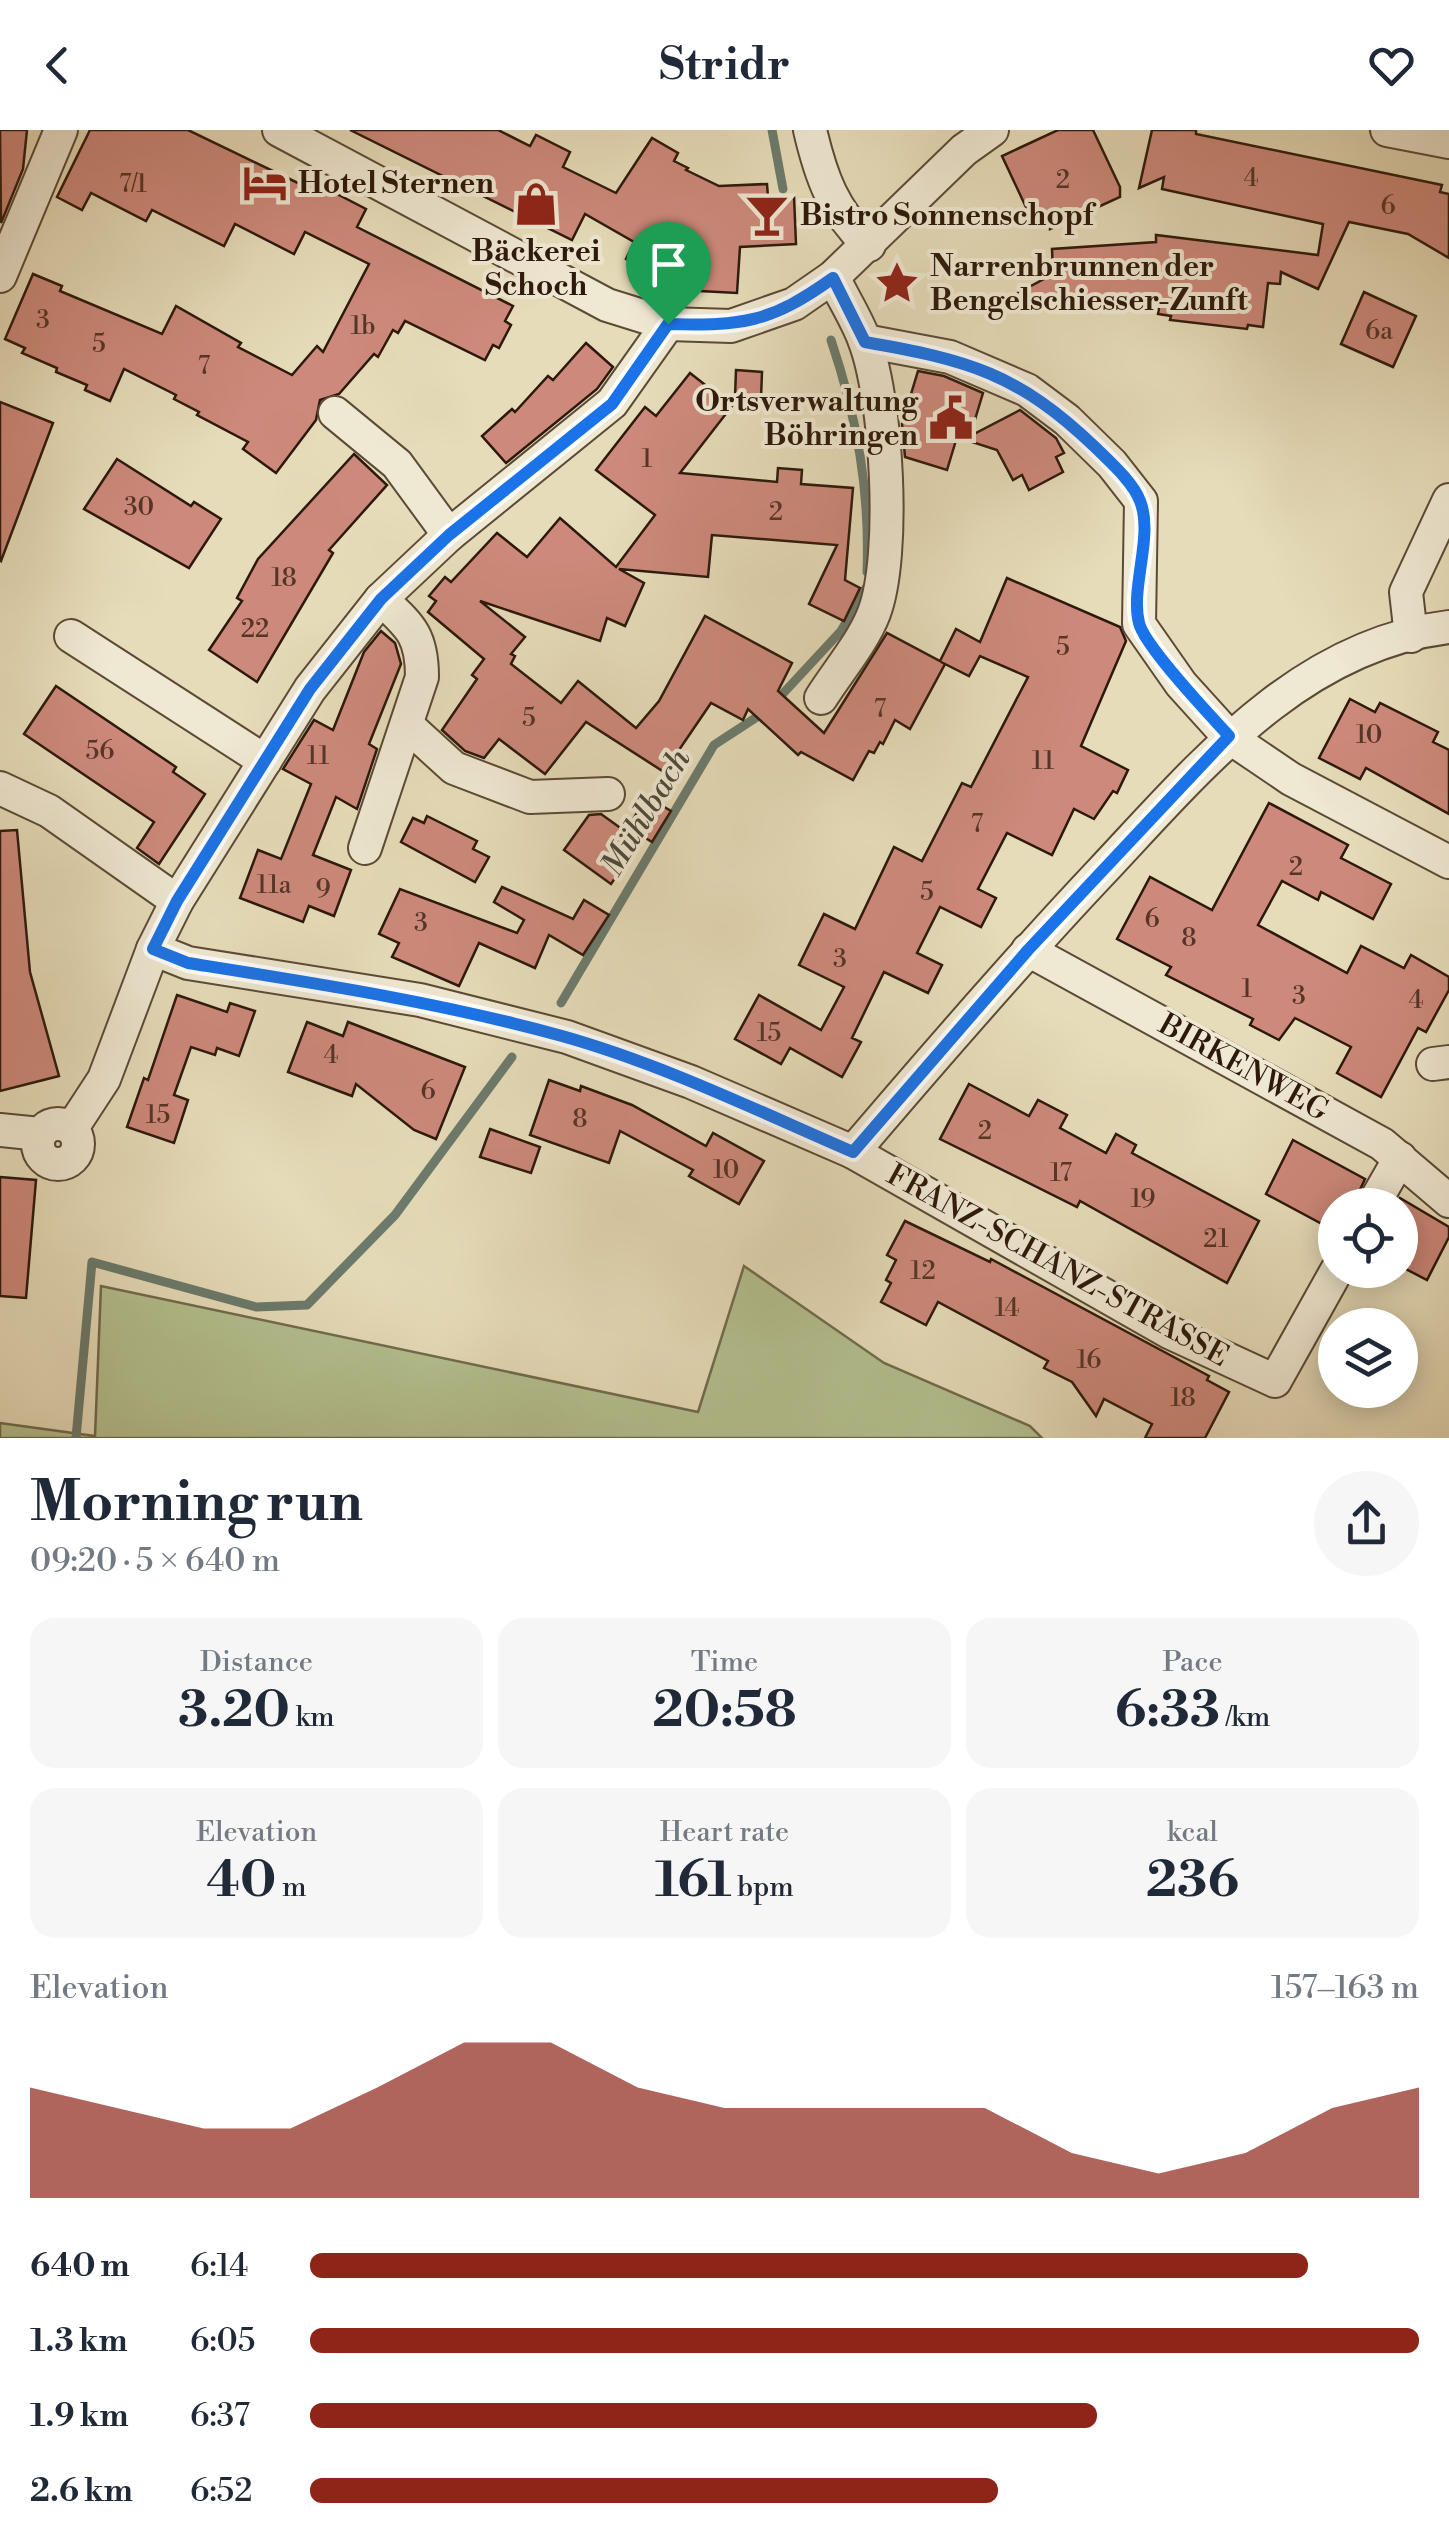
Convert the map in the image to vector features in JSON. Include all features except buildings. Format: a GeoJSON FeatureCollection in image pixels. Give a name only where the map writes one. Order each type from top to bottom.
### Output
{"type":"FeatureCollection","features":[{"type":"Feature","properties":{"kind":"street"},"geometry":{"type":"LineString","coordinates":[[0,276],[61,130]]}},
{"type":"Feature","properties":{"kind":"street"},"geometry":{"type":"LineString","coordinates":[[279,130],[606,305],[668,324],[730,326],[794,304],[833,278],[964,150],[992,130]]}},
{"type":"Feature","properties":{"kind":"street"},"geometry":{"type":"LineString","coordinates":[[810,130],[832,201],[847,224],[869,246]]}},
{"type":"Feature","properties":{"kind":"street"},"geometry":{"type":"LineString","coordinates":[[1387,130],[1449,142]]}},
{"type":"Feature","properties":{"kind":"street"},"geometry":{"type":"LineString","coordinates":[[821,698],[874,614],[886,554],[886,472],[865,342],[833,278]]}},
{"type":"Feature","properties":{"kind":"street"},"geometry":{"type":"LineString","coordinates":[[0,1130],[56,1131],[104,1079],[153,949],[177,901],[310,689],[381,599],[449,535],[612,404],[668,324]]}},
{"type":"Feature","properties":{"kind":"street"},"geometry":{"type":"LineString","coordinates":[[865,342],[950,357],[1027,390],[1066,420],[1112,464],[1141,501],[1139,624],[1182,684],[1229,736],[1291,778],[1449,862]]}},
{"type":"Feature","properties":{"kind":"street"},"geometry":{"type":"LineString","coordinates":[[334,413],[397,464],[449,535]]}},
{"type":"Feature","properties":{"kind":"street"},"geometry":{"type":"LineString","coordinates":[[1411,636],[1406,592],[1449,500]]}},
{"type":"Feature","properties":{"kind":"street"},"geometry":{"type":"LineString","coordinates":[[366,848],[422,676],[422,650],[412,627],[381,599]]}},
{"type":"Feature","properties":{"kind":"street"},"geometry":{"type":"LineString","coordinates":[[853,1152],[1028,950],[1229,736],[1296,686],[1362,652],[1449,628]]}},
{"type":"Feature","properties":{"kind":"street"},"geometry":{"type":"LineString","coordinates":[[70,636],[265,760]]}},
{"type":"Feature","properties":{"kind":"street"},"geometry":{"type":"LineString","coordinates":[[408,726],[454,768],[530,798],[608,794]]}},
{"type":"Feature","properties":{"kind":"street"},"geometry":{"type":"LineString","coordinates":[[0,788],[49,811],[177,901]]}},
{"type":"Feature","properties":{"kind":"street","name":"FRANZ-SCHANZ-STRASSE"},"geometry":{"type":"LineString","coordinates":[[153,949],[188,963],[420,1000],[566,1037],[690,1082],[853,1152],[1171,1333],[1275,1381],[1327,1288]]}},
{"type":"Feature","properties":{"kind":"street","name":"BIRKENWEG"},"geometry":{"type":"LineString","coordinates":[[1028,950],[1400,1158],[1449,1201]]}},
{"type":"Feature","properties":{"kind":"street"},"geometry":{"type":"LineString","coordinates":[[1383,1188],[1400,1158]]}},
{"type":"Feature","properties":{"kind":"green space"},"geometry":{"type":"Polygon","coordinates":[[[744,1266],[884,1363],[1030,1426],[1042,1438],[0,1438],[0,1423],[95,1436],[101,1286],[698,1412],[744,1266]]]}},
{"type":"Feature","properties":{"kind":"waterway","name":"Mühlbach"},"geometry":{"type":"LineString","coordinates":[[772,130],[783,189]]}},
{"type":"Feature","properties":{"kind":"waterway","name":"Mühlbach"},"geometry":{"type":"LineString","coordinates":[[831,340],[860,454],[867,572]]}},
{"type":"Feature","properties":{"kind":"waterway","name":"Mühlbach"},"geometry":{"type":"LineString","coordinates":[[777,700],[841,631],[866,588]]}},
{"type":"Feature","properties":{"kind":"waterway","name":"Mühlbach"},"geometry":{"type":"LineString","coordinates":[[561,1003],[714,745],[766,711]]}},
{"type":"Feature","properties":{"kind":"waterway","name":"Mühlbach"},"geometry":{"type":"LineString","coordinates":[[76,1438],[92,1262],[256,1307],[307,1305],[395,1215],[512,1057]]}},
{"type":"Feature","properties":{"kind":"place","name":"Hotel Sternen"},"geometry":{"type":"Point","coordinates":[265,183]}},
{"type":"Feature","properties":{"kind":"place","name":"Bäckerei Schoch"},"geometry":{"type":"Point","coordinates":[536,204]}},
{"type":"Feature","properties":{"kind":"place","name":"Bistro Sonnenschopf"},"geometry":{"type":"Point","coordinates":[767,215]}},
{"type":"Feature","properties":{"kind":"place","name":"Narrenbrunnen der Bengelschiesser-Zunft"},"geometry":{"type":"Point","coordinates":[897,283]}},
{"type":"Feature","properties":{"kind":"place","name":"Ortsverwaltung Böhringen"},"geometry":{"type":"Point","coordinates":[951,418]}},
{"type":"Feature","properties":{"kind":"route"},"geometry":{"type":"LineString","coordinates":[[833,278],[865,342],[950,357],[1027,390],[1112,464],[1141,501],[1139,624],[1182,684],[1229,736],[1028,950],[853,1152],[690,1082],[566,1037],[420,1000],[188,963],[153,949],[177,901],[310,689],[381,599],[449,535],[612,404],[668,324],[730,326],[752,321],[794,304],[833,278]]}}]}
